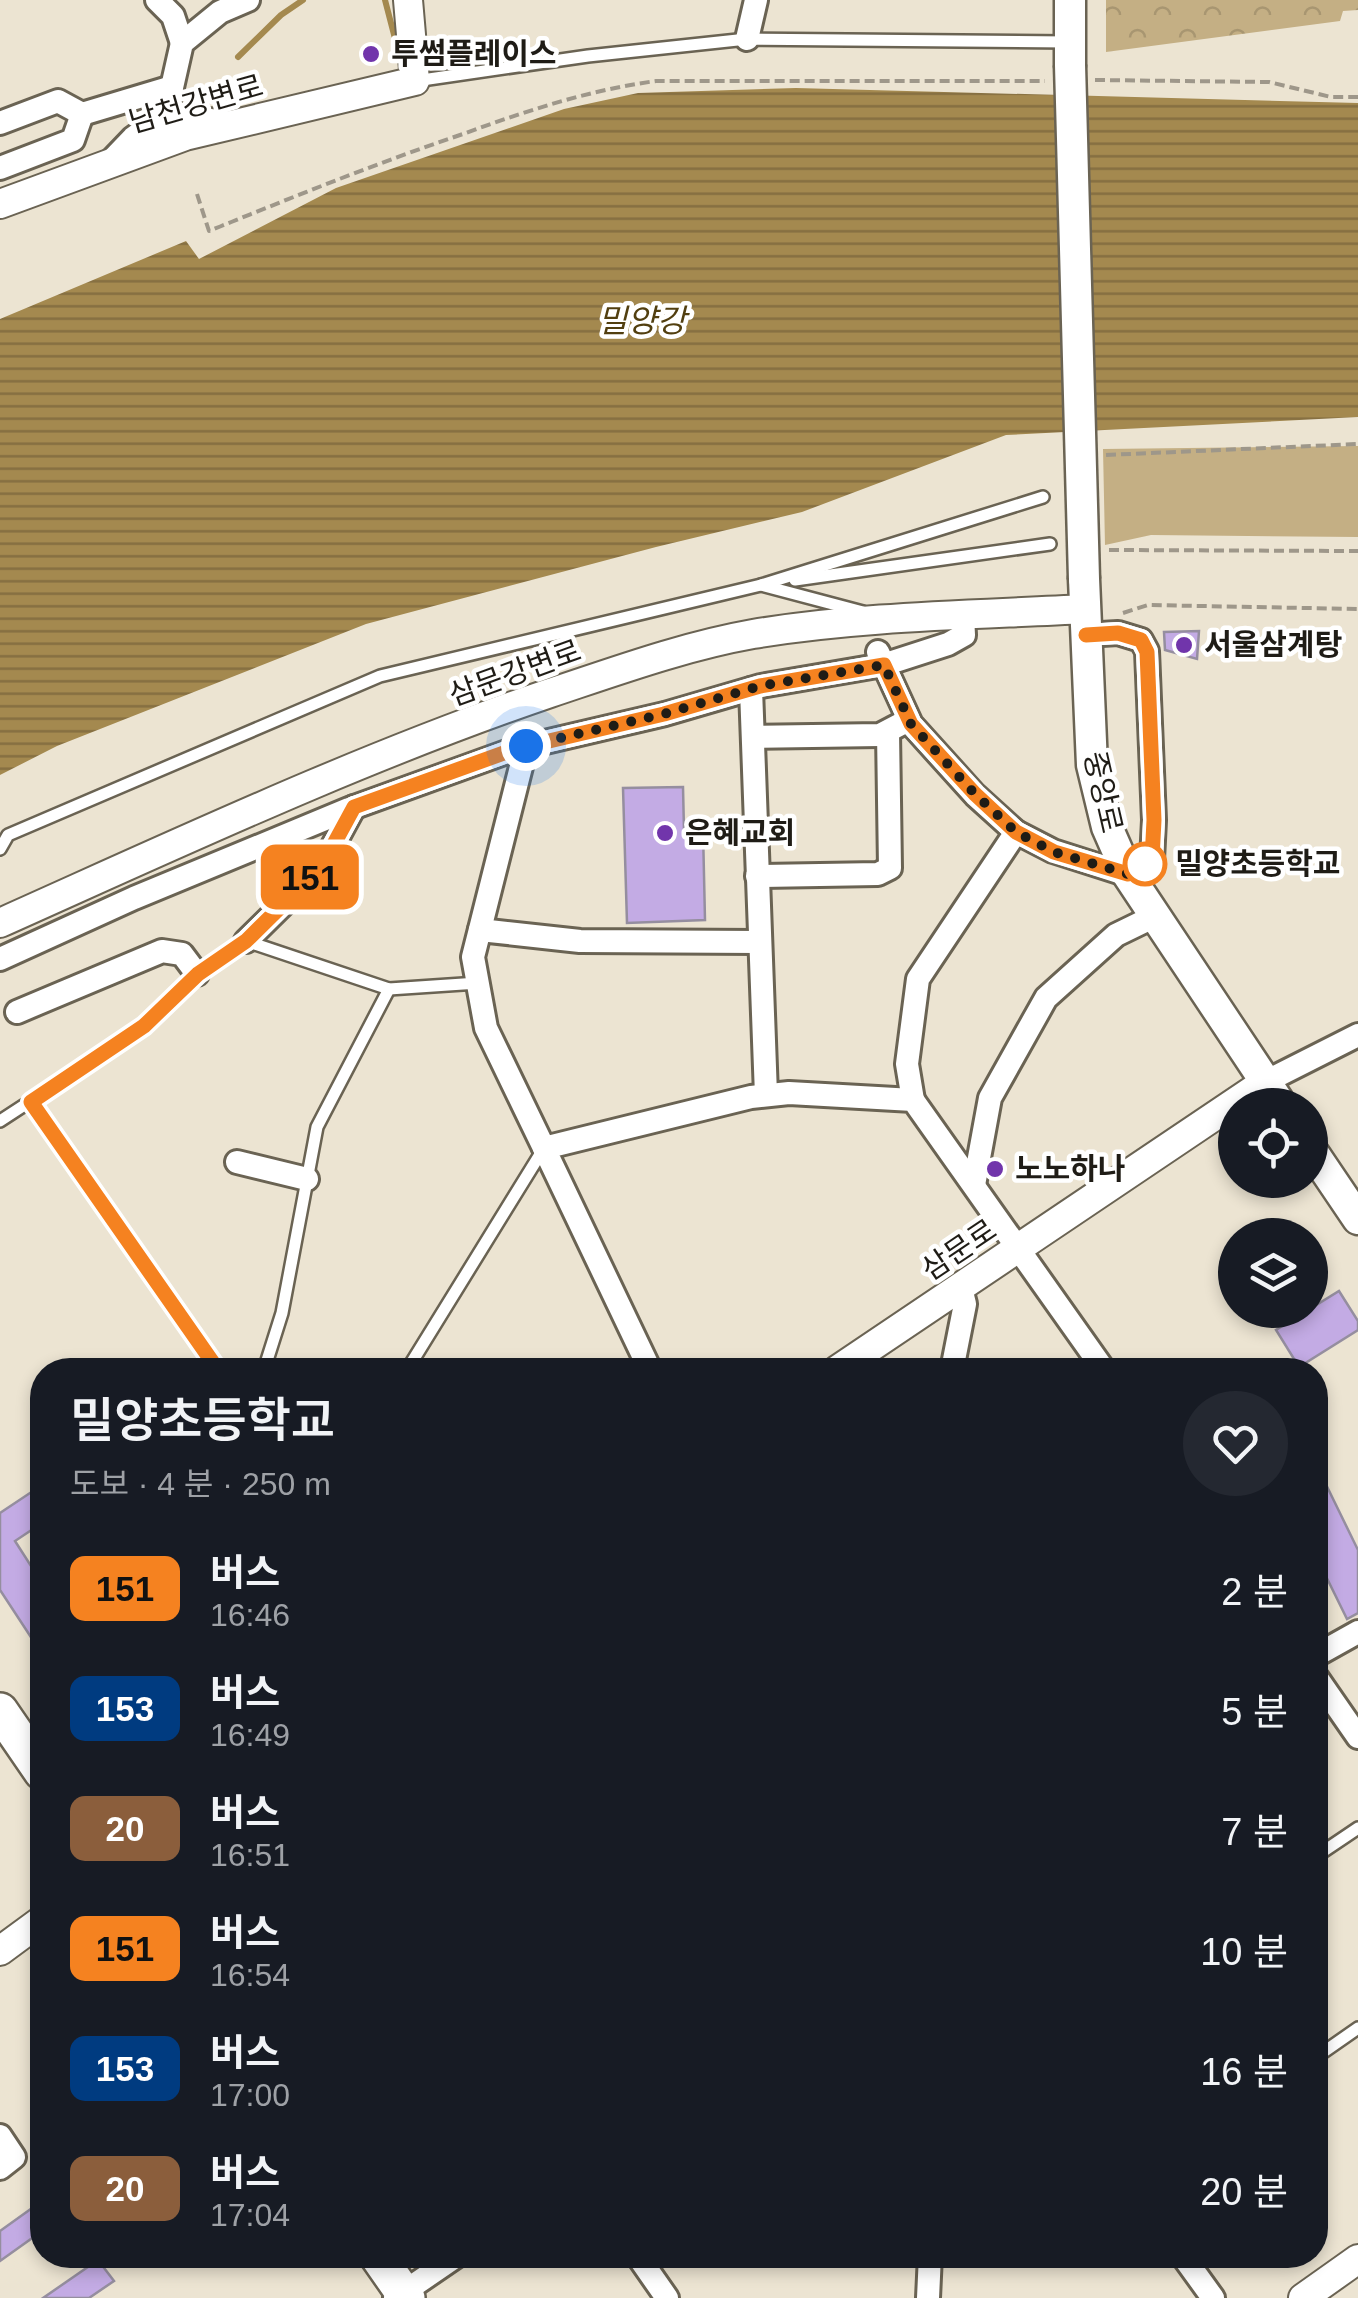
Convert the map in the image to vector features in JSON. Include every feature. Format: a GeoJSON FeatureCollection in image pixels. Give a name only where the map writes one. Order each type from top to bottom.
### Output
{"type":"FeatureCollection","features":[{"type":"Feature","properties":{"kind":"main road"},"geometry":{"type":"LineString","coordinates":[[1070,0],[1070,67]]}},
{"type":"Feature","properties":{"kind":"main road","name":"중앙로"},"geometry":{"type":"LineString","coordinates":[[1070,67],[1092,764],[1107,826],[1128,874],[1270,1088]]}},
{"type":"Feature","properties":{"kind":"main road"},"geometry":{"type":"LineString","coordinates":[[1328,1175],[1358,1220]]}},
{"type":"Feature","properties":{"kind":"main road"},"geometry":{"type":"LineString","coordinates":[[0,1711],[30,1755]]}},
{"type":"Feature","properties":{"kind":"main road"},"geometry":{"type":"LineString","coordinates":[[385,2268],[402,2296]]}},
{"type":"Feature","properties":{"kind":"street"},"geometry":{"type":"LineString","coordinates":[[108,164],[133,138],[166,114],[182,43],[173,16],[157,0]]}},
{"type":"Feature","properties":{"kind":"street"},"geometry":{"type":"LineString","coordinates":[[182,43],[219,6],[248,0]]}},
{"type":"Feature","properties":{"kind":"street"},"geometry":{"type":"LineString","coordinates":[[408,0],[415,81]]}},
{"type":"Feature","properties":{"kind":"street"},"geometry":{"type":"LineString","coordinates":[[748,39],[756,0]]}},
{"type":"Feature","properties":{"kind":"street","name":"남천강변로"},"geometry":{"type":"LineString","coordinates":[[0,204],[185,136],[415,81]]}},
{"type":"Feature","properties":{"kind":"street"},"geometry":{"type":"LineString","coordinates":[[0,123],[58,100],[82,114],[172,87]]}},
{"type":"Feature","properties":{"kind":"street"},"geometry":{"type":"LineString","coordinates":[[0,168],[73,140],[82,114]]}},
{"type":"Feature","properties":{"kind":"street"},"geometry":{"type":"LineString","coordinates":[[166,114],[238,124]]}},
{"type":"Feature","properties":{"kind":"street"},"geometry":{"type":"LineString","coordinates":[[0,958],[354,807],[526,746],[948,644],[964,635],[963,616]]}},
{"type":"Feature","properties":{"kind":"street","name":"삼문강변로"},"geometry":{"type":"LineString","coordinates":[[0,923],[276,802],[502,710],[626,668],[752,634],[893,620],[963,616],[1085,623]]}},
{"type":"Feature","properties":{"kind":"street"},"geometry":{"type":"LineString","coordinates":[[898,725],[1016,832],[1054,852],[1128,874],[1152,860],[1147,652],[1141,640],[1085,623]]}},
{"type":"Feature","properties":{"kind":"street"},"geometry":{"type":"LineString","coordinates":[[757,876],[878,874],[890,868],[898,725],[880,658]]}},
{"type":"Feature","properties":{"kind":"street"},"geometry":{"type":"LineString","coordinates":[[751,689],[766,1096]]}},
{"type":"Feature","properties":{"kind":"street"},"geometry":{"type":"LineString","coordinates":[[752,738],[828,738],[898,725]]}},
{"type":"Feature","properties":{"kind":"street"},"geometry":{"type":"LineString","coordinates":[[526,746],[473,957],[486,1028],[644,1358]]}},
{"type":"Feature","properties":{"kind":"street"},"geometry":{"type":"LineString","coordinates":[[246,941],[322,866],[354,807]]}},
{"type":"Feature","properties":{"kind":"street"},"geometry":{"type":"LineString","coordinates":[[1016,832],[918,980],[907,1064],[913,1100],[1096,1358]]}},
{"type":"Feature","properties":{"kind":"street"},"geometry":{"type":"LineString","coordinates":[[974,1185],[990,1098],[1046,998],[1116,935],[1155,916]]}},
{"type":"Feature","properties":{"kind":"street"},"geometry":{"type":"LineString","coordinates":[[480,930],[580,941],[759,942]]}},
{"type":"Feature","properties":{"kind":"street"},"geometry":{"type":"LineString","coordinates":[[16,1012],[162,951],[182,954],[198,974]]}},
{"type":"Feature","properties":{"kind":"street"},"geometry":{"type":"LineString","coordinates":[[1280,1088],[1358,1036]]}},
{"type":"Feature","properties":{"kind":"street"},"geometry":{"type":"LineString","coordinates":[[544,1148],[789,1093],[913,1100]]}},
{"type":"Feature","properties":{"kind":"street","name":"삼문로"},"geometry":{"type":"LineString","coordinates":[[855,1358],[1020,1248],[1218,1127]]}},
{"type":"Feature","properties":{"kind":"street"},"geometry":{"type":"LineString","coordinates":[[237,1162],[307,1180]]}},
{"type":"Feature","properties":{"kind":"street"},"geometry":{"type":"LineString","coordinates":[[954,1358],[965,1304],[961,1288]]}},
{"type":"Feature","properties":{"kind":"street"},"geometry":{"type":"LineString","coordinates":[[1328,1649],[1358,1632]]}},
{"type":"Feature","properties":{"kind":"street"},"geometry":{"type":"LineString","coordinates":[[1328,1694],[1358,1738]]}},
{"type":"Feature","properties":{"kind":"street"},"geometry":{"type":"LineString","coordinates":[[0,1951],[30,1929]]}},
{"type":"Feature","properties":{"kind":"street"},"geometry":{"type":"LineString","coordinates":[[0,2136],[14,2158],[0,2168]]}},
{"type":"Feature","properties":{"kind":"street"},"geometry":{"type":"LineString","coordinates":[[1304,2298],[1358,2259]]}},
{"type":"Feature","properties":{"kind":"street"},"geometry":{"type":"LineString","coordinates":[[402,2296],[440,2268]]}},
{"type":"Feature","properties":{"kind":"street"},"geometry":{"type":"LineString","coordinates":[[646,2268],[666,2298]]}},
{"type":"Feature","properties":{"kind":"street"},"geometry":{"type":"LineString","coordinates":[[928,2298],[929,2268]]}},
{"type":"Feature","properties":{"kind":"street"},"geometry":{"type":"LineString","coordinates":[[1191,2268],[1212,2298]]}},
{"type":"Feature","properties":{"kind":"lane","name":"남천강변로"},"geometry":{"type":"LineString","coordinates":[[415,81],[588,56],[748,39],[1070,67]]}},
{"type":"Feature","properties":{"kind":"lane"},"geometry":{"type":"LineString","coordinates":[[0,849],[8,835],[380,676],[761,585],[1043,497]]}},
{"type":"Feature","properties":{"kind":"lane"},"geometry":{"type":"LineString","coordinates":[[761,585],[1050,544]]}},
{"type":"Feature","properties":{"kind":"lane"},"geometry":{"type":"LineString","coordinates":[[761,585],[893,620]]}},
{"type":"Feature","properties":{"kind":"lane"},"geometry":{"type":"LineString","coordinates":[[0,1122],[144,1026],[198,974],[246,941],[389,989],[478,983]]}},
{"type":"Feature","properties":{"kind":"lane"},"geometry":{"type":"LineString","coordinates":[[268,1358],[282,1314],[318,1126],[389,989]]}},
{"type":"Feature","properties":{"kind":"lane"},"geometry":{"type":"LineString","coordinates":[[31,1102],[210,1358]]}},
{"type":"Feature","properties":{"kind":"lane"},"geometry":{"type":"LineString","coordinates":[[415,1358],[544,1148]]}},
{"type":"Feature","properties":{"kind":"lane"},"geometry":{"type":"LineString","coordinates":[[1328,1848],[1358,1828]]}},
{"type":"Feature","properties":{"kind":"lane"},"geometry":{"type":"LineString","coordinates":[[1328,2049],[1358,2028]]}},
{"type":"Feature","properties":{"kind":"path"},"geometry":{"type":"LineString","coordinates":[[197,194],[210,230],[367,167],[546,104],[656,81],[1070,67],[1258,82],[1330,97],[1358,96]]}},
{"type":"Feature","properties":{"kind":"path"},"geometry":{"type":"LineString","coordinates":[[1106,456],[1358,444]]}},
{"type":"Feature","properties":{"kind":"path"},"geometry":{"type":"LineString","coordinates":[[1106,550],[1358,551]]}},
{"type":"Feature","properties":{"kind":"path"},"geometry":{"type":"LineString","coordinates":[[1085,623],[1148,605],[1358,609]]}},
{"type":"Feature","properties":{"kind":"green space"},"geometry":{"type":"Polygon","coordinates":[[[1106,0],[1358,0],[1358,10],[1343,11],[1340,21],[1106,52],[1106,0]]]}},
{"type":"Feature","properties":{"kind":"green space"},"geometry":{"type":"Polygon","coordinates":[[[1358,446],[1358,537],[1151,535],[1105,545],[1103,449],[1358,446]]]}},
{"type":"Feature","properties":{"kind":"water","name":"밀양강"},"geometry":{"type":"Polygon","coordinates":[[[796,88],[1358,103],[1358,417],[1006,435],[802,512],[366,624],[57,746],[0,775],[0,319],[186,241],[199,259],[336,188],[564,109],[638,93],[796,88]]]}},
{"type":"Feature","properties":{"kind":"building"},"geometry":{"type":"Polygon","coordinates":[[[1199,631],[1197,659],[1165,650],[1164,632],[1199,631]]]}},
{"type":"Feature","properties":{"kind":"building"},"geometry":{"type":"Polygon","coordinates":[[[683,787],[684,830],[703,830],[705,920],[627,923],[623,788],[683,787]]]}},
{"type":"Feature","properties":{"kind":"building"},"geometry":{"type":"Polygon","coordinates":[[[1339,1291],[1358,1321],[1358,1330],[1313,1358],[1293,1358],[1276,1330],[1328,1328],[1328,1298],[1339,1291]]]}},
{"type":"Feature","properties":{"kind":"building"},"geometry":{"type":"Polygon","coordinates":[[[1328,1489],[1358,1550],[1358,1613],[1347,1619],[1328,1580],[1328,1489]]]}},
{"type":"Feature","properties":{"kind":"building"},"geometry":{"type":"Polygon","coordinates":[[[30,1493],[30,1531],[15,1541],[30,1564],[30,1636],[0,1590],[0,1513],[30,1493]]]}},
{"type":"Feature","properties":{"kind":"building"},"geometry":{"type":"Polygon","coordinates":[[[30,2210],[30,2240],[0,2261],[0,2231],[30,2210]]]}},
{"type":"Feature","properties":{"kind":"building"},"geometry":{"type":"Polygon","coordinates":[[[86,2268],[104,2268],[114,2281],[89,2298],[43,2298],[86,2268]]]}},
{"type":"Feature","properties":{"kind":"waterway"},"geometry":{"type":"LineString","coordinates":[[238,57],[281,15],[303,0]]}},
{"type":"Feature","properties":{"kind":"waterway"},"geometry":{"type":"LineString","coordinates":[[385,0],[399,54]]}},
{"type":"Feature","properties":{"kind":"bus line","name":"151"},"geometry":{"type":"LineString","coordinates":[[210,1358],[31,1102],[144,1026],[198,974],[246,941],[322,866],[354,807],[515,749],[664,714],[760,686],[884,665],[911,724],[1016,832],[1054,852],[1128,874],[1152,860],[1147,652],[1141,640],[1118,633],[1086,635]]}},
{"type":"Feature","properties":{"kind":"place","name":"투썸플레이스"},"geometry":{"type":"Point","coordinates":[371,54]}},
{"type":"Feature","properties":{"kind":"place","name":"서울삼계탕"},"geometry":{"type":"Point","coordinates":[1184,645]}},
{"type":"Feature","properties":{"kind":"place","name":"은혜교회"},"geometry":{"type":"Point","coordinates":[665,833]}},
{"type":"Feature","properties":{"kind":"place","name":"밀양초등학교"},"geometry":{"type":"Point","coordinates":[1145,864]}},
{"type":"Feature","properties":{"kind":"place","name":"노노하나"},"geometry":{"type":"Point","coordinates":[995,1169]}},
{"type":"Feature","properties":{"kind":"route"},"geometry":{"type":"LineString","coordinates":[[526,746],[664,714],[760,686],[884,665],[911,724],[1016,832],[1054,852],[1128,874],[1152,860],[1145,864]]}}]}
